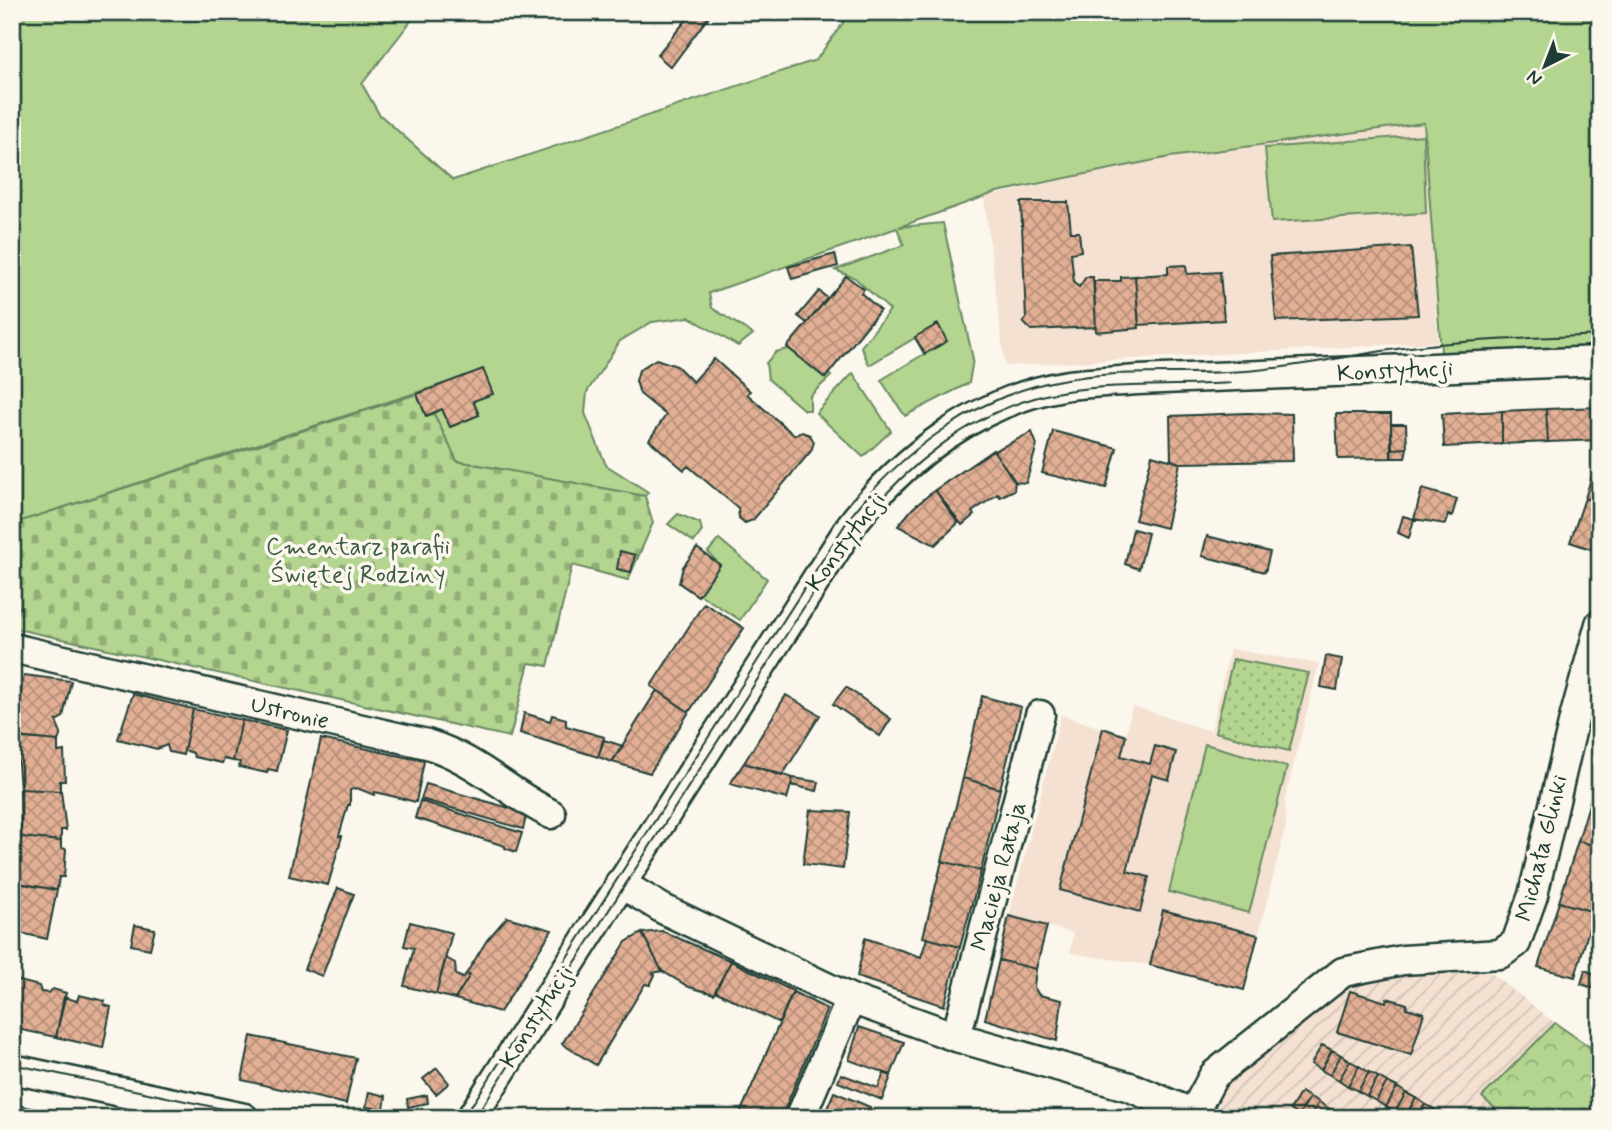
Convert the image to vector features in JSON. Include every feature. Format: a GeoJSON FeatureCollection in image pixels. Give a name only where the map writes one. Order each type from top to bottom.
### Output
{"type":"FeatureCollection","features":[{"type":"Feature","properties":{"kind":"street","name":"Konstytucji"},"geometry":{"type":"LineString","coordinates":[[471,1118],[620,883],[865,507],[915,458],[980,414],[1020,397],[1063,386],[1138,380],[1600,361]]}},
{"type":"Feature","properties":{"kind":"street","name":"Michała Glinki"},"geometry":{"type":"LineString","coordinates":[[1198,1115],[1214,1076],[1343,972],[1403,960],[1500,954],[1516,943],[1533,895],[1571,728],[1600,624]]}},
{"type":"Feature","properties":{"kind":"street","name":"Ustronie"},"geometry":{"type":"LineString","coordinates":[[12,648],[427,744],[473,762],[526,801],[551,814]]}},
{"type":"Feature","properties":{"kind":"street","name":"Macieja Rataja"},"geometry":{"type":"LineString","coordinates":[[956,1037],[1040,715]]}},
{"type":"Feature","properties":{"kind":"street"},"geometry":{"type":"LineString","coordinates":[[620,883],[663,909],[851,999],[956,1037],[1130,1087],[1198,1115]]}},
{"type":"Feature","properties":{"kind":"street"},"geometry":{"type":"LineString","coordinates":[[800,1118],[851,999]]}},
{"type":"Feature","properties":{"kind":"street"},"geometry":{"type":"LineString","coordinates":[[12,1069],[244,1118]]}},
{"type":"Feature","properties":{"kind":"shaded area"},"geometry":{"type":"Polygon","coordinates":[[[1425,123],[1438,342],[1005,366],[984,197],[1161,159],[1425,123]]]}},
{"type":"Feature","properties":{"kind":"shaded area"},"geometry":{"type":"Polygon","coordinates":[[[1230,649],[1319,664],[1285,799],[1286,826],[1244,990],[1150,965],[1070,953],[1073,933],[1009,916],[1061,715],[1126,736],[1132,706],[1211,731],[1230,649]]]}},
{"type":"Feature","properties":{"kind":"shaded area"},"geometry":{"type":"Polygon","coordinates":[[[1471,957],[1555,1023],[1483,1096],[1506,1118],[1203,1118],[1214,1075],[1343,972],[1471,957]]]}},
{"type":"Feature","properties":{"kind":"green space"},"geometry":{"type":"Polygon","coordinates":[[[12,12],[418,12],[362,84],[379,114],[453,180],[816,60],[851,12],[1600,12],[1600,331],[1594,354],[1442,366],[1424,123],[1170,157],[997,192],[899,227],[943,223],[973,359],[969,383],[905,416],[881,380],[924,354],[915,338],[869,365],[861,347],[890,310],[855,278],[835,270],[904,245],[897,228],[709,293],[712,308],[753,334],[738,346],[689,317],[652,322],[620,341],[587,392],[585,413],[606,465],[648,492],[645,496],[457,461],[434,414],[442,409],[451,427],[479,415],[473,401],[492,394],[483,371],[12,524],[12,12]]]}},
{"type":"Feature","properties":{"kind":"green space"},"geometry":{"type":"Polygon","coordinates":[[[1423,135],[1426,213],[1272,222],[1265,148],[1423,135]]]}},
{"type":"Feature","properties":{"kind":"green space"},"geometry":{"type":"Polygon","coordinates":[[[796,347],[831,376],[810,396],[810,410],[804,410],[768,379],[766,363],[776,352],[796,347]]]}},
{"type":"Feature","properties":{"kind":"green space"},"geometry":{"type":"Polygon","coordinates":[[[853,373],[891,431],[863,457],[816,413],[853,373]]]}},
{"type":"Feature","properties":{"kind":"green space","name":"Cmentarz parafii Świętej Rodziny"},"geometry":{"type":"Polygon","coordinates":[[[417,394],[426,416],[434,414],[457,461],[645,496],[653,523],[628,580],[572,565],[548,666],[529,663],[510,737],[12,628],[12,524],[417,394]]]}},
{"type":"Feature","properties":{"kind":"green space"},"geometry":{"type":"Polygon","coordinates":[[[678,514],[700,523],[702,531],[694,542],[668,524],[678,514]]]}},
{"type":"Feature","properties":{"kind":"green space"},"geometry":{"type":"Polygon","coordinates":[[[719,539],[767,579],[740,620],[699,594],[720,565],[708,552],[719,539]]]}},
{"type":"Feature","properties":{"kind":"green space"},"geometry":{"type":"Polygon","coordinates":[[[1233,659],[1309,673],[1289,751],[1215,732],[1233,659]]]}},
{"type":"Feature","properties":{"kind":"green space"},"geometry":{"type":"Polygon","coordinates":[[[1205,744],[1287,767],[1249,913],[1169,892],[1205,744]]]}},
{"type":"Feature","properties":{"kind":"green space"},"geometry":{"type":"Polygon","coordinates":[[[1555,1023],[1600,1054],[1600,1118],[1506,1118],[1482,1097],[1555,1023]]]}},
{"type":"Feature","properties":{"kind":"building"},"geometry":{"type":"Polygon","coordinates":[[[693,12],[712,12],[671,67],[657,55],[693,12]]]}},
{"type":"Feature","properties":{"kind":"building"},"geometry":{"type":"Polygon","coordinates":[[[1021,202],[1068,202],[1071,232],[1079,232],[1081,251],[1071,253],[1074,283],[1079,287],[1086,277],[1093,277],[1096,327],[1031,330],[1023,322],[1026,319],[1021,202]]]}},
{"type":"Feature","properties":{"kind":"building"},"geometry":{"type":"Polygon","coordinates":[[[1411,247],[1418,315],[1276,321],[1270,256],[1411,247]]]}},
{"type":"Feature","properties":{"kind":"building"},"geometry":{"type":"Polygon","coordinates":[[[835,254],[838,266],[792,279],[788,267],[835,254]]]}},
{"type":"Feature","properties":{"kind":"building"},"geometry":{"type":"Polygon","coordinates":[[[1186,265],[1187,274],[1220,272],[1224,320],[1139,325],[1135,276],[1168,274],[1168,266],[1186,265]]]}},
{"type":"Feature","properties":{"kind":"building"},"geometry":{"type":"Polygon","coordinates":[[[846,276],[864,289],[861,293],[880,310],[825,378],[787,347],[846,276]]]}},
{"type":"Feature","properties":{"kind":"building"},"geometry":{"type":"Polygon","coordinates":[[[1135,276],[1139,328],[1096,332],[1094,281],[1121,281],[1121,277],[1135,276]]]}},
{"type":"Feature","properties":{"kind":"building"},"geometry":{"type":"Polygon","coordinates":[[[819,291],[827,298],[807,323],[798,316],[819,291]]]}},
{"type":"Feature","properties":{"kind":"building"},"geometry":{"type":"Polygon","coordinates":[[[938,324],[947,341],[925,354],[915,337],[938,324]]]}},
{"type":"Feature","properties":{"kind":"building"},"geometry":{"type":"Polygon","coordinates":[[[656,359],[677,366],[693,382],[714,359],[750,391],[747,394],[794,435],[802,432],[810,435],[814,442],[811,451],[753,520],[745,523],[739,518],[738,508],[688,466],[684,470],[649,440],[666,415],[640,394],[636,381],[639,370],[656,359]]]}},
{"type":"Feature","properties":{"kind":"building"},"geometry":{"type":"Polygon","coordinates":[[[483,369],[493,394],[473,401],[479,415],[450,427],[442,409],[426,416],[417,394],[483,369]]]}},
{"type":"Feature","properties":{"kind":"building"},"geometry":{"type":"Polygon","coordinates":[[[1600,407],[1600,440],[1548,442],[1546,409],[1600,407]]]}},
{"type":"Feature","properties":{"kind":"building"},"geometry":{"type":"Polygon","coordinates":[[[1546,409],[1548,442],[1502,444],[1502,411],[1546,409]]]}},
{"type":"Feature","properties":{"kind":"building"},"geometry":{"type":"Polygon","coordinates":[[[1502,411],[1502,444],[1444,447],[1442,414],[1502,411]]]}},
{"type":"Feature","properties":{"kind":"building"},"geometry":{"type":"Polygon","coordinates":[[[1292,414],[1293,461],[1180,463],[1171,460],[1170,416],[1292,414]]]}},
{"type":"Feature","properties":{"kind":"building"},"geometry":{"type":"Polygon","coordinates":[[[1336,414],[1391,414],[1391,458],[1338,459],[1336,414]]]}},
{"type":"Feature","properties":{"kind":"building"},"geometry":{"type":"Polygon","coordinates":[[[1391,424],[1406,424],[1407,448],[1392,449],[1391,424]]]}},
{"type":"Feature","properties":{"kind":"building"},"geometry":{"type":"Polygon","coordinates":[[[1053,431],[1117,448],[1106,488],[1042,473],[1053,431]]]}},
{"type":"Feature","properties":{"kind":"building"},"geometry":{"type":"Polygon","coordinates":[[[1032,432],[1037,445],[1026,483],[1015,482],[994,451],[1032,432]]]}},
{"type":"Feature","properties":{"kind":"building"},"geometry":{"type":"Polygon","coordinates":[[[1407,448],[1405,458],[1391,458],[1392,449],[1407,448]]]}},
{"type":"Feature","properties":{"kind":"building"},"geometry":{"type":"Polygon","coordinates":[[[993,450],[1015,481],[1014,490],[1000,497],[998,494],[972,512],[974,515],[962,525],[935,490],[993,450]]]}},
{"type":"Feature","properties":{"kind":"building"},"geometry":{"type":"Polygon","coordinates":[[[1152,455],[1180,463],[1166,528],[1135,520],[1152,455]]]}},
{"type":"Feature","properties":{"kind":"building"},"geometry":{"type":"Polygon","coordinates":[[[1600,457],[1600,503],[1585,498],[1600,457]]]}},
{"type":"Feature","properties":{"kind":"building"},"geometry":{"type":"Polygon","coordinates":[[[1422,489],[1457,499],[1452,516],[1448,515],[1445,524],[1414,519],[1422,489]]]}},
{"type":"Feature","properties":{"kind":"building"},"geometry":{"type":"Polygon","coordinates":[[[935,490],[958,523],[935,545],[898,526],[913,508],[935,490]]]}},
{"type":"Feature","properties":{"kind":"building"},"geometry":{"type":"Polygon","coordinates":[[[1585,498],[1600,503],[1600,552],[1570,542],[1585,498]]]}},
{"type":"Feature","properties":{"kind":"building"},"geometry":{"type":"Polygon","coordinates":[[[1403,516],[1414,519],[1409,538],[1398,533],[1403,516]]]}},
{"type":"Feature","properties":{"kind":"building"},"geometry":{"type":"Polygon","coordinates":[[[1133,529],[1148,533],[1139,569],[1125,564],[1133,529]]]}},
{"type":"Feature","properties":{"kind":"building"},"geometry":{"type":"Polygon","coordinates":[[[1207,536],[1270,552],[1265,572],[1202,556],[1207,536]]]}},
{"type":"Feature","properties":{"kind":"building"},"geometry":{"type":"Polygon","coordinates":[[[697,548],[720,565],[698,596],[679,583],[683,567],[697,548]]]}},
{"type":"Feature","properties":{"kind":"building"},"geometry":{"type":"Polygon","coordinates":[[[620,551],[635,555],[631,572],[617,569],[620,551]]]}},
{"type":"Feature","properties":{"kind":"building"},"geometry":{"type":"Polygon","coordinates":[[[704,603],[744,628],[689,712],[651,686],[704,603]]]}},
{"type":"Feature","properties":{"kind":"building"},"geometry":{"type":"Polygon","coordinates":[[[1326,656],[1342,659],[1337,690],[1321,687],[1326,656]]]}},
{"type":"Feature","properties":{"kind":"building"},"geometry":{"type":"Polygon","coordinates":[[[24,675],[71,681],[63,717],[56,721],[61,733],[58,741],[12,737],[24,675]]]}},
{"type":"Feature","properties":{"kind":"building"},"geometry":{"type":"Polygon","coordinates":[[[846,687],[891,719],[880,736],[833,704],[846,687]]]}},
{"type":"Feature","properties":{"kind":"building"},"geometry":{"type":"Polygon","coordinates":[[[657,690],[689,712],[650,773],[612,762],[657,690]]]}},
{"type":"Feature","properties":{"kind":"building"},"geometry":{"type":"Polygon","coordinates":[[[133,694],[193,709],[183,755],[169,752],[167,745],[157,749],[118,739],[133,694]]]}},
{"type":"Feature","properties":{"kind":"building"},"geometry":{"type":"Polygon","coordinates":[[[786,695],[820,715],[782,776],[744,763],[786,695]]]}},
{"type":"Feature","properties":{"kind":"building"},"geometry":{"type":"Polygon","coordinates":[[[982,696],[1021,707],[1000,789],[963,778],[982,696]]]}},
{"type":"Feature","properties":{"kind":"building"},"geometry":{"type":"Polygon","coordinates":[[[193,709],[242,720],[233,761],[224,759],[222,763],[194,757],[193,753],[184,750],[193,709]]]}},
{"type":"Feature","properties":{"kind":"building"},"geometry":{"type":"Polygon","coordinates":[[[524,713],[550,721],[552,715],[566,719],[566,726],[604,737],[598,757],[520,733],[524,713]]]}},
{"type":"Feature","properties":{"kind":"building"},"geometry":{"type":"Polygon","coordinates":[[[242,720],[287,730],[277,771],[268,769],[267,773],[239,767],[240,762],[233,761],[242,720]]]}},
{"type":"Feature","properties":{"kind":"building"},"geometry":{"type":"Polygon","coordinates":[[[1103,728],[1126,736],[1121,756],[1150,764],[1155,746],[1176,752],[1169,780],[1152,775],[1127,871],[1149,877],[1140,912],[1060,890],[1103,728]]]}},
{"type":"Feature","properties":{"kind":"building"},"geometry":{"type":"Polygon","coordinates":[[[16,737],[58,741],[58,752],[64,751],[65,781],[60,781],[60,791],[20,789],[16,737]]]}},
{"type":"Feature","properties":{"kind":"building"},"geometry":{"type":"Polygon","coordinates":[[[321,739],[424,761],[416,802],[375,792],[374,795],[357,788],[350,790],[350,805],[339,836],[342,836],[328,885],[289,876],[321,739]]]}},
{"type":"Feature","properties":{"kind":"building"},"geometry":{"type":"Polygon","coordinates":[[[604,740],[623,746],[612,762],[598,757],[604,740]]]}},
{"type":"Feature","properties":{"kind":"building"},"geometry":{"type":"Polygon","coordinates":[[[744,763],[793,778],[787,799],[730,784],[744,763]]]}},
{"type":"Feature","properties":{"kind":"building"},"geometry":{"type":"Polygon","coordinates":[[[793,778],[819,782],[817,791],[791,785],[793,778]]]}},
{"type":"Feature","properties":{"kind":"building"},"geometry":{"type":"Polygon","coordinates":[[[963,778],[1000,789],[981,871],[942,861],[963,778]]]}},
{"type":"Feature","properties":{"kind":"building"},"geometry":{"type":"Polygon","coordinates":[[[1596,781],[1600,782],[1600,847],[1578,841],[1596,781]]]}},
{"type":"Feature","properties":{"kind":"building"},"geometry":{"type":"Polygon","coordinates":[[[426,784],[527,813],[523,829],[421,799],[426,784]]]}},
{"type":"Feature","properties":{"kind":"building"},"geometry":{"type":"Polygon","coordinates":[[[20,789],[61,791],[66,830],[61,830],[61,841],[21,837],[20,789]]]}},
{"type":"Feature","properties":{"kind":"building"},"geometry":{"type":"Polygon","coordinates":[[[420,801],[522,833],[516,852],[505,846],[415,818],[420,801]]]}},
{"type":"Feature","properties":{"kind":"building"},"geometry":{"type":"Polygon","coordinates":[[[810,810],[850,812],[843,869],[803,864],[810,810]]]}},
{"type":"Feature","properties":{"kind":"building"},"geometry":{"type":"Polygon","coordinates":[[[21,837],[61,841],[61,848],[66,849],[64,877],[59,877],[57,890],[17,883],[21,837]]]}},
{"type":"Feature","properties":{"kind":"building"},"geometry":{"type":"Polygon","coordinates":[[[1578,841],[1600,847],[1600,893],[1594,912],[1559,902],[1578,841]]]}},
{"type":"Feature","properties":{"kind":"building"},"geometry":{"type":"Polygon","coordinates":[[[942,861],[981,871],[960,947],[923,937],[942,861]]]}},
{"type":"Feature","properties":{"kind":"building"},"geometry":{"type":"Polygon","coordinates":[[[14,882],[57,890],[47,939],[12,931],[14,882]]]}},
{"type":"Feature","properties":{"kind":"building"},"geometry":{"type":"Polygon","coordinates":[[[338,888],[354,894],[322,976],[304,969],[338,888]]]}},
{"type":"Feature","properties":{"kind":"building"},"geometry":{"type":"Polygon","coordinates":[[[1559,902],[1594,912],[1575,977],[1538,967],[1559,902]]]}},
{"type":"Feature","properties":{"kind":"building"},"geometry":{"type":"Polygon","coordinates":[[[1163,910],[1258,935],[1244,990],[1150,965],[1163,910]]]}},
{"type":"Feature","properties":{"kind":"building"},"geometry":{"type":"Polygon","coordinates":[[[1009,916],[1047,926],[1036,969],[999,960],[1009,916]]]}},
{"type":"Feature","properties":{"kind":"building"},"geometry":{"type":"Polygon","coordinates":[[[507,917],[552,930],[500,1012],[455,999],[470,975],[466,974],[487,940],[507,917]]]}},
{"type":"Feature","properties":{"kind":"building"},"geometry":{"type":"Polygon","coordinates":[[[410,922],[452,933],[436,994],[404,986],[414,948],[404,946],[410,922]]]}},
{"type":"Feature","properties":{"kind":"building"},"geometry":{"type":"Polygon","coordinates":[[[135,925],[155,929],[150,949],[131,945],[135,925]]]}},
{"type":"Feature","properties":{"kind":"building"},"geometry":{"type":"Polygon","coordinates":[[[662,931],[731,961],[714,994],[689,987],[662,971],[642,933],[662,931]]]}},
{"type":"Feature","properties":{"kind":"building"},"geometry":{"type":"Polygon","coordinates":[[[642,933],[662,971],[653,973],[655,975],[650,985],[645,984],[596,1065],[562,1044],[626,942],[642,933]]]}},
{"type":"Feature","properties":{"kind":"building"},"geometry":{"type":"Polygon","coordinates":[[[865,938],[921,957],[927,938],[960,947],[944,1006],[857,977],[865,938]]]}},
{"type":"Feature","properties":{"kind":"building"},"geometry":{"type":"Polygon","coordinates":[[[446,958],[455,963],[456,975],[463,978],[466,974],[470,975],[455,999],[436,994],[446,958]]]}},
{"type":"Feature","properties":{"kind":"building"},"geometry":{"type":"Polygon","coordinates":[[[999,960],[1036,969],[1034,987],[1039,995],[1062,1000],[1057,1041],[985,1019],[999,960]]]}},
{"type":"Feature","properties":{"kind":"building"},"geometry":{"type":"Polygon","coordinates":[[[731,961],[793,991],[779,1023],[715,991],[731,961]]]}},
{"type":"Feature","properties":{"kind":"building"},"geometry":{"type":"Polygon","coordinates":[[[1585,970],[1598,975],[1593,988],[1581,984],[1585,970]]]}},
{"type":"Feature","properties":{"kind":"building"},"geometry":{"type":"Polygon","coordinates":[[[12,979],[39,986],[41,992],[48,993],[53,989],[66,993],[56,1037],[12,1028],[12,979]]]}},
{"type":"Feature","properties":{"kind":"building"},"geometry":{"type":"Polygon","coordinates":[[[1350,991],[1386,1002],[1387,998],[1407,1004],[1406,1008],[1424,1013],[1411,1055],[1337,1032],[1350,991]]]}},
{"type":"Feature","properties":{"kind":"building"},"geometry":{"type":"Polygon","coordinates":[[[793,992],[827,1009],[781,1118],[738,1118],[793,992]]]}},
{"type":"Feature","properties":{"kind":"building"},"geometry":{"type":"Polygon","coordinates":[[[79,995],[105,1001],[104,1005],[111,1007],[103,1048],[56,1037],[64,997],[77,1001],[79,995]]]}},
{"type":"Feature","properties":{"kind":"building"},"geometry":{"type":"Polygon","coordinates":[[[859,1027],[904,1042],[891,1075],[849,1060],[859,1027]]]}},
{"type":"Feature","properties":{"kind":"building"},"geometry":{"type":"Polygon","coordinates":[[[251,1036],[356,1058],[346,1104],[242,1080],[251,1036]]]}},
{"type":"Feature","properties":{"kind":"building"},"geometry":{"type":"Polygon","coordinates":[[[1322,1045],[1332,1050],[1321,1070],[1311,1064],[1322,1045]]]}},
{"type":"Feature","properties":{"kind":"building"},"geometry":{"type":"Polygon","coordinates":[[[1332,1050],[1341,1055],[1330,1075],[1321,1070],[1332,1050]]]}},
{"type":"Feature","properties":{"kind":"building"},"geometry":{"type":"Polygon","coordinates":[[[1341,1055],[1350,1061],[1339,1080],[1330,1075],[1341,1055]]]}},
{"type":"Feature","properties":{"kind":"building"},"geometry":{"type":"Polygon","coordinates":[[[1350,1061],[1359,1066],[1348,1086],[1339,1080],[1350,1061]]]}},
{"type":"Feature","properties":{"kind":"building"},"geometry":{"type":"Polygon","coordinates":[[[1359,1066],[1369,1072],[1358,1091],[1348,1086],[1359,1066]]]}},
{"type":"Feature","properties":{"kind":"building"},"geometry":{"type":"Polygon","coordinates":[[[437,1068],[449,1083],[436,1094],[423,1079],[437,1068]]]}},
{"type":"Feature","properties":{"kind":"building"},"geometry":{"type":"Polygon","coordinates":[[[1369,1072],[1378,1077],[1367,1096],[1358,1091],[1369,1072]]]}},
{"type":"Feature","properties":{"kind":"building"},"geometry":{"type":"Polygon","coordinates":[[[884,1073],[891,1076],[882,1100],[838,1082],[841,1074],[878,1088],[884,1073]]]}},
{"type":"Feature","properties":{"kind":"building"},"geometry":{"type":"Polygon","coordinates":[[[1378,1077],[1387,1082],[1376,1101],[1367,1096],[1378,1077]]]}},
{"type":"Feature","properties":{"kind":"building"},"geometry":{"type":"Polygon","coordinates":[[[1387,1082],[1397,1087],[1386,1107],[1376,1101],[1387,1082]]]}},
{"type":"Feature","properties":{"kind":"building"},"geometry":{"type":"Polygon","coordinates":[[[1397,1087],[1406,1093],[1395,1112],[1386,1107],[1397,1087]]]}},
{"type":"Feature","properties":{"kind":"building"},"geometry":{"type":"Polygon","coordinates":[[[369,1092],[386,1096],[384,1109],[366,1107],[369,1092]]]}},
{"type":"Feature","properties":{"kind":"building"},"geometry":{"type":"Polygon","coordinates":[[[834,1092],[870,1107],[865,1118],[823,1118],[834,1092]]]}},
{"type":"Feature","properties":{"kind":"building"},"geometry":{"type":"Polygon","coordinates":[[[1301,1092],[1310,1097],[1299,1115],[1290,1110],[1301,1092]]]}},
{"type":"Feature","properties":{"kind":"building"},"geometry":{"type":"Polygon","coordinates":[[[1406,1093],[1416,1098],[1404,1118],[1395,1112],[1406,1093]]]}},
{"type":"Feature","properties":{"kind":"building"},"geometry":{"type":"Polygon","coordinates":[[[427,1095],[428,1103],[408,1107],[407,1099],[427,1095]]]}},
{"type":"Feature","properties":{"kind":"building"},"geometry":{"type":"Polygon","coordinates":[[[1310,1097],[1319,1102],[1310,1118],[1304,1118],[1299,1115],[1310,1097]]]}},
{"type":"Feature","properties":{"kind":"building"},"geometry":{"type":"Polygon","coordinates":[[[1416,1098],[1425,1104],[1417,1118],[1405,1118],[1416,1098]]]}},
{"type":"Feature","properties":{"kind":"building"},"geometry":{"type":"Polygon","coordinates":[[[1319,1102],[1328,1108],[1323,1118],[1310,1118],[1319,1102]]]}},
{"type":"Feature","properties":{"kind":"building"},"geometry":{"type":"Polygon","coordinates":[[[12,1104],[31,1108],[28,1118],[12,1118],[12,1104]]]}},
{"type":"Feature","properties":{"kind":"building"},"geometry":{"type":"Polygon","coordinates":[[[1425,1104],[1434,1109],[1429,1118],[1417,1118],[1425,1104]]]}},
{"type":"Feature","properties":{"kind":"building"},"geometry":{"type":"Polygon","coordinates":[[[31,1108],[78,1118],[28,1118],[31,1108]]]}},
{"type":"Feature","properties":{"kind":"building"},"geometry":{"type":"Polygon","coordinates":[[[1328,1108],[1338,1113],[1335,1118],[1323,1118],[1328,1108]]]}},
{"type":"Feature","properties":{"kind":"building"},"geometry":{"type":"Polygon","coordinates":[[[1434,1109],[1444,1115],[1442,1118],[1429,1118],[1434,1109]]]}},
{"type":"Feature","properties":{"kind":"building"},"geometry":{"type":"Polygon","coordinates":[[[100,1111],[114,1115],[113,1118],[99,1118],[100,1111]]]}},
{"type":"Feature","properties":{"kind":"tram line"},"geometry":{"type":"LineString","coordinates":[[460,1118],[474,1102],[848,520],[891,472],[942,430],[999,399],[1030,388],[1085,376],[1233,372],[1442,344],[1600,335]]}},
{"type":"Feature","properties":{"kind":"tram line"},"geometry":{"type":"LineString","coordinates":[[475,1118],[844,545],[888,492],[940,446],[969,427],[1032,399],[1087,389],[1230,383]]}},
{"type":"Feature","properties":{"kind":"tram line"},"geometry":{"type":"LineString","coordinates":[[12,1064],[265,1118]]}}]}
